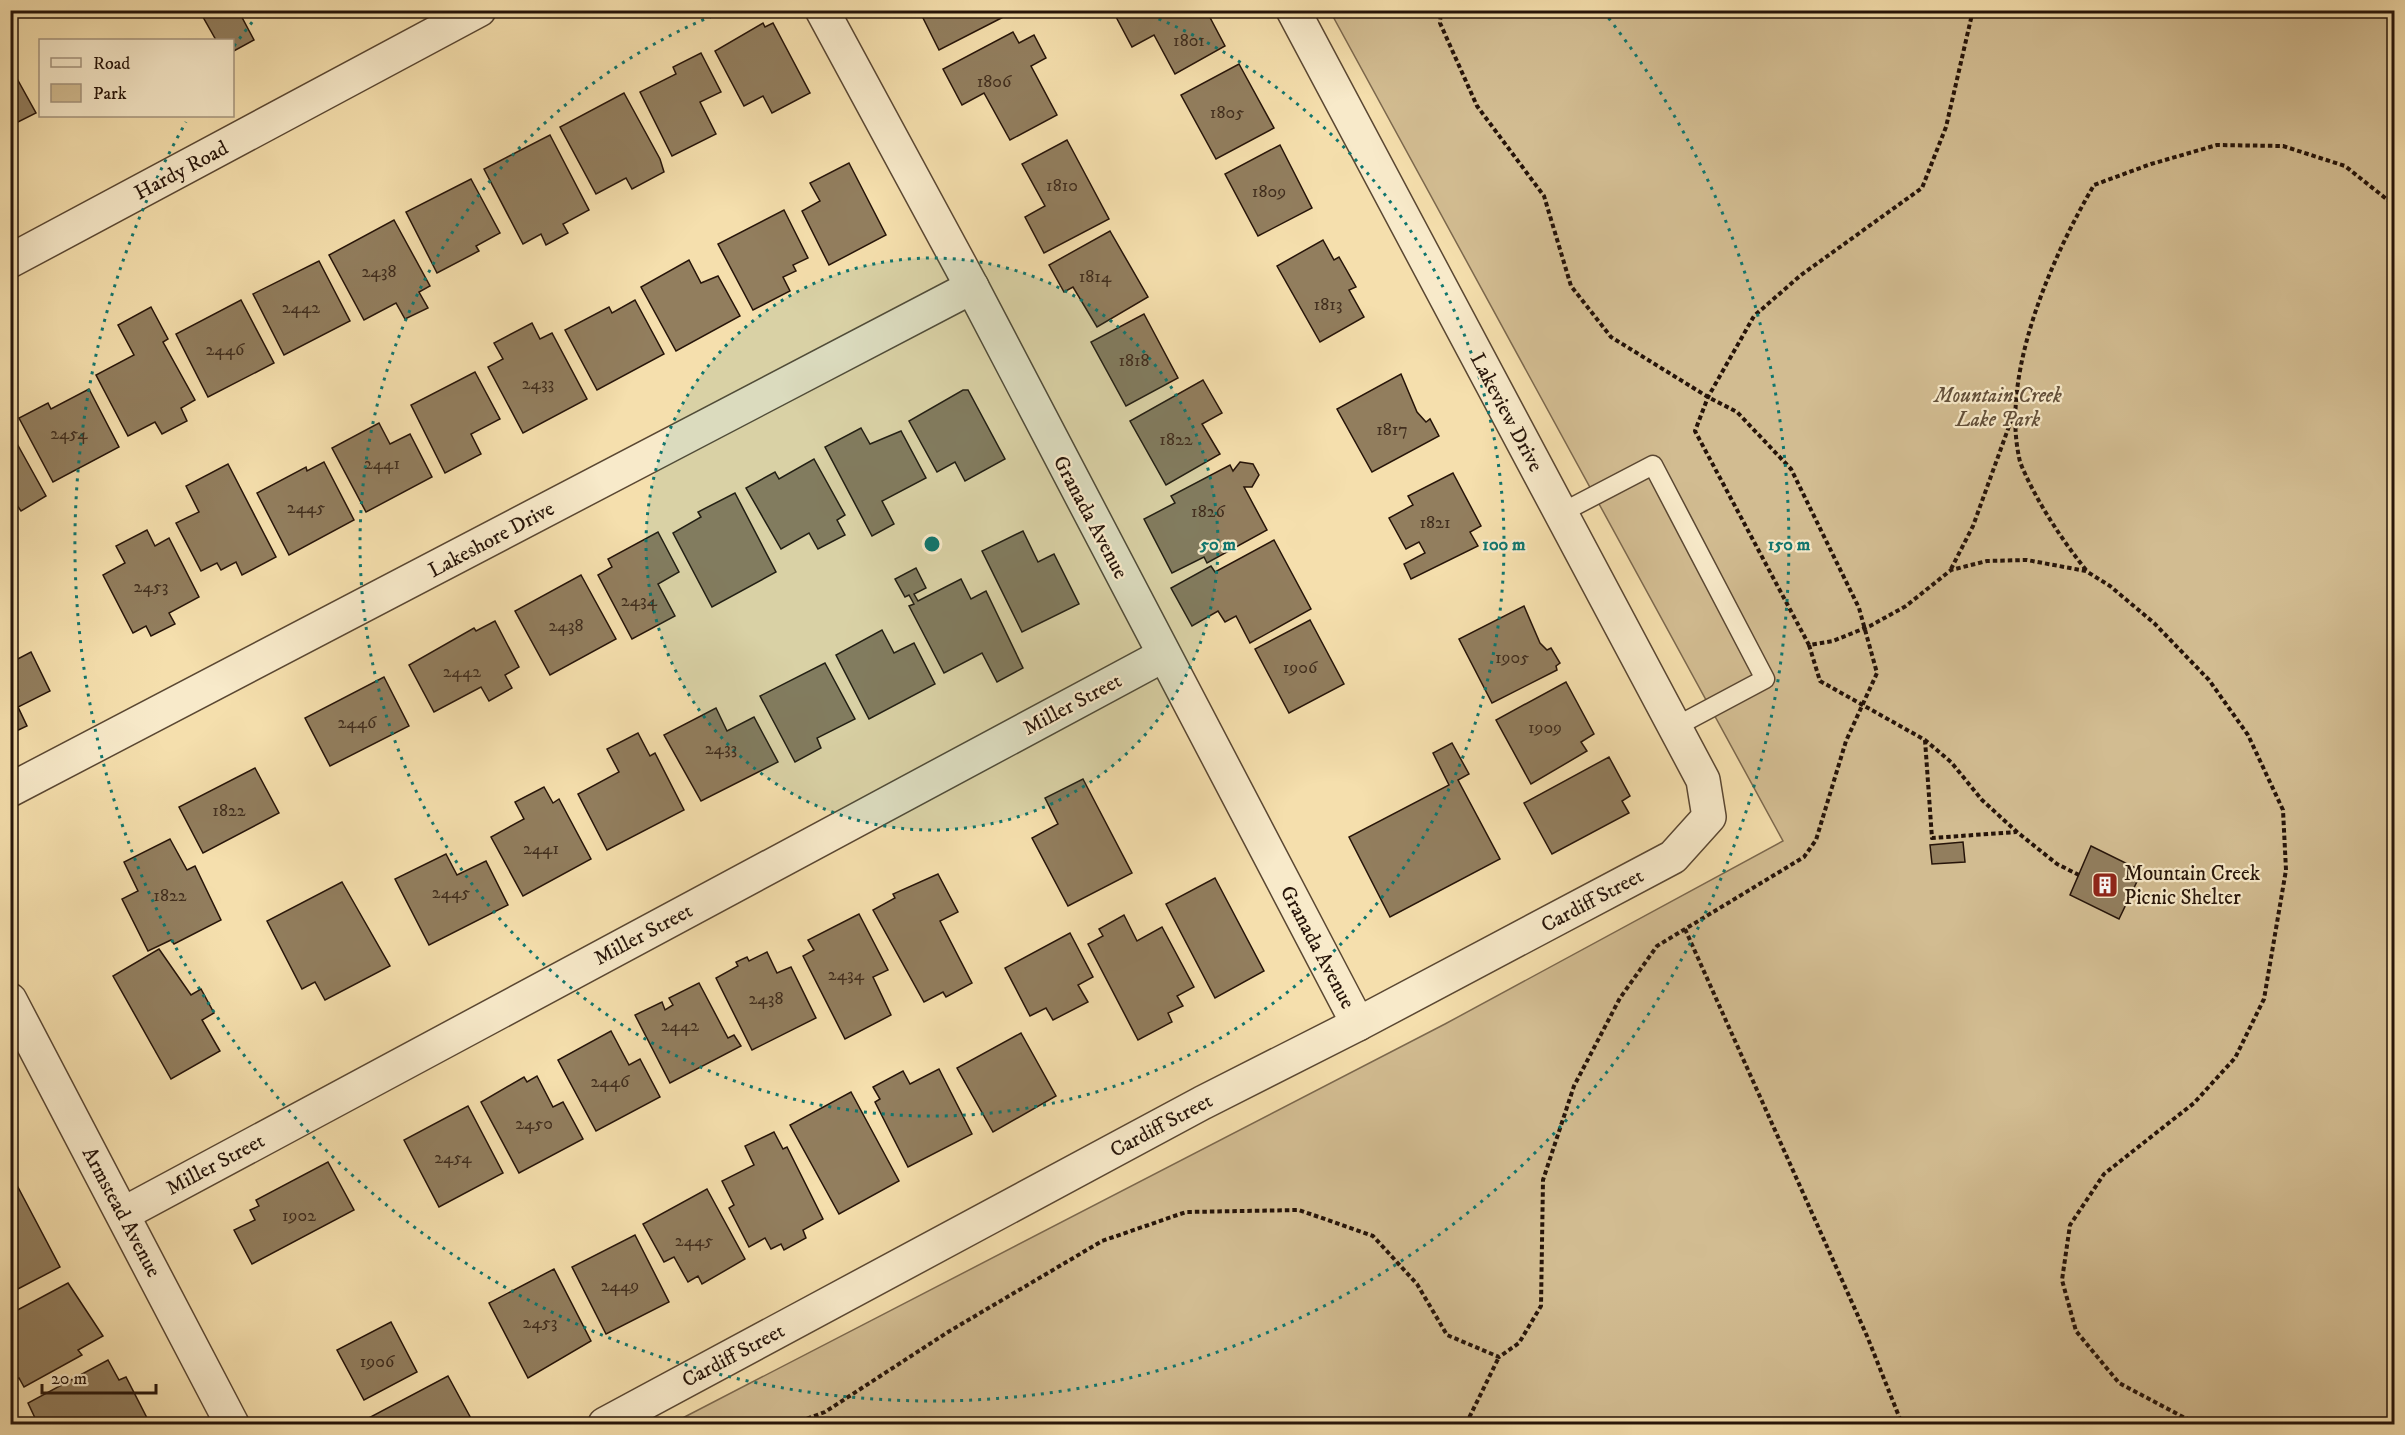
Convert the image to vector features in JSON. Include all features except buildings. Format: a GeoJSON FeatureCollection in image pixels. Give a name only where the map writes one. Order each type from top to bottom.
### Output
{"type":"FeatureCollection","features":[{"type":"Feature","properties":{"kind":"street","name":"Hardy Road"},"geometry":{"type":"LineString","coordinates":[[10,261],[479,10]]}},
{"type":"Feature","properties":{"kind":"street","name":"Granada Avenue"},"geometry":{"type":"LineString","coordinates":[[822,10],[972,287],[1358,1024]]}},
{"type":"Feature","properties":{"kind":"street","name":"Lakeview Drive"},"geometry":{"type":"LineString","coordinates":[[1293,10],[1703,780],[1709,817]]}},
{"type":"Feature","properties":{"kind":"street","name":"Lakeshore Drive"},"geometry":{"type":"LineString","coordinates":[[10,790],[972,287]]}},
{"type":"Feature","properties":{"kind":"street","name":"Miller Street"},"geometry":{"type":"LineString","coordinates":[[123,1214],[1164,655]]}},
{"type":"Feature","properties":{"kind":"street","name":"Cardiff Street"},"geometry":{"type":"LineString","coordinates":[[605,1425],[1202,1103],[1358,1024],[1673,857],[1709,817]]}},
{"type":"Feature","properties":{"kind":"street","name":"Armstead Avenue"},"geometry":{"type":"LineString","coordinates":[[10,1000],[232,1425]]}},
{"type":"Feature","properties":{"kind":"lane"},"geometry":{"type":"LineString","coordinates":[[1561,513],[1653,465],[1765,679],[1675,727]]}},
{"type":"Feature","properties":{"kind":"path"},"geometry":{"type":"LineString","coordinates":[[1441,10],[1440,23],[1477,106],[1544,196],[1571,286],[1611,337],[1708,397],[1737,412],[1791,469],[1858,608],[1877,673],[1846,741],[1816,840],[1804,856],[1657,946],[1620,998],[1574,1086],[1543,1180],[1541,1306],[1519,1343],[1499,1357],[1466,1425]]}},
{"type":"Feature","properties":{"kind":"path"},"geometry":{"type":"LineString","coordinates":[[1973,10],[1946,127],[1922,188],[1801,275],[1754,316],[1708,397],[1695,431],[1809,645],[1820,681],[1925,740],[1951,762],[1983,800],[2017,832],[2057,864],[2079,875]]}},
{"type":"Feature","properties":{"kind":"path"},"geometry":{"type":"LineString","coordinates":[[1951,570],[1973,526],[2013,415],[2025,347],[2046,281],[2094,184],[2151,164],[2217,145],[2283,146],[2345,166],[2394,205]]}},
{"type":"Feature","properties":{"kind":"path"},"geometry":{"type":"LineString","coordinates":[[2013,415],[2019,459],[2063,540],[2086,571],[2110,586],[2154,623],[2209,680],[2248,735],[2283,810],[2286,870],[2264,999],[2235,1058],[2194,1103],[2104,1174],[2070,1225],[2062,1280],[2076,1331],[2119,1383],[2185,1418],[2204,1425]]}},
{"type":"Feature","properties":{"kind":"path"},"geometry":{"type":"LineString","coordinates":[[1809,645],[1833,641],[1906,606],[1951,570],[1987,561],[2026,560],[2086,571]]}},
{"type":"Feature","properties":{"kind":"path"},"geometry":{"type":"LineString","coordinates":[[1925,740],[1932,838],[2017,832]]}},
{"type":"Feature","properties":{"kind":"path"},"geometry":{"type":"LineString","coordinates":[[1685,929],[1867,1336],[1902,1425]]}},
{"type":"Feature","properties":{"kind":"path"},"geometry":{"type":"LineString","coordinates":[[793,1425],[825,1412],[948,1332],[1102,1241],[1186,1212],[1299,1210],[1373,1236],[1418,1284],[1447,1335],[1499,1357]]}},
{"type":"Feature","properties":{"kind":"green space","name":"Mountain Creek Lake Park"},"geometry":{"type":"Polygon","coordinates":[[[1330,11],[2394,11],[2394,1424],[671,1424],[1445,1024],[1783,841],[1330,11]]]}},
{"type":"Feature","properties":{"kind":"place","name":"Mountain Creek Picnic Shelter"},"geometry":{"type":"Point","coordinates":[2105,885]}}]}
